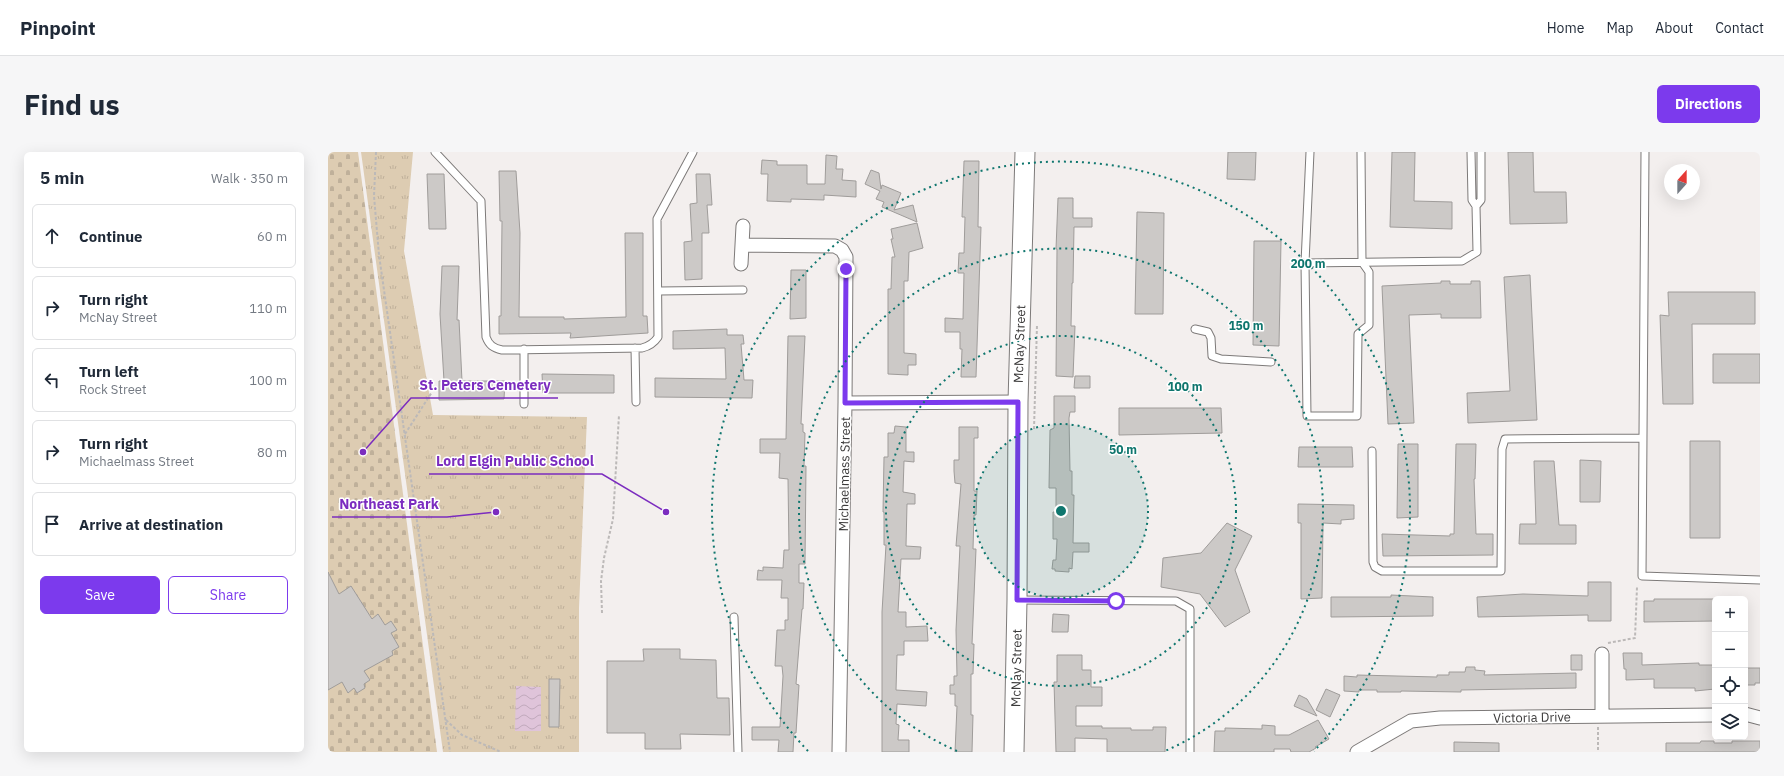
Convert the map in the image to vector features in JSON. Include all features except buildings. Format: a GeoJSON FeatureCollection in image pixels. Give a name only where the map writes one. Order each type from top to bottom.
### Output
{"type":"FeatureCollection","features":[{"type":"Feature","properties":{"kind":"street","name":"McNay Street"},"geometry":{"type":"LineString","coordinates":[[1014,752],[1017,600],[1018,402],[1025,152]]}},
{"type":"Feature","properties":{"kind":"street"},"geometry":{"type":"LineString","coordinates":[[742,264],[743,226]]}},
{"type":"Feature","properties":{"kind":"street","name":"Michaelmass Street"},"geometry":{"type":"LineString","coordinates":[[742,245],[835,246],[842,250],[846,257],[839,752]]}},
{"type":"Feature","properties":{"kind":"street"},"geometry":{"type":"LineString","coordinates":[[845,403],[1018,402]]}},
{"type":"Feature","properties":{"kind":"street"},"geometry":{"type":"LineString","coordinates":[[1600,720],[1605,649]]}},
{"type":"Feature","properties":{"kind":"street","name":"Victoria Drive"},"geometry":{"type":"LineString","coordinates":[[1357,752],[1411,721],[1440,718],[1600,720],[1712,715]]}},
{"type":"Feature","properties":{"kind":"street"},"geometry":{"type":"LineString","coordinates":[[1748,715],[1760,718]]}},
{"type":"Feature","properties":{"kind":"lane"},"geometry":{"type":"LineString","coordinates":[[435,152],[481,200],[486,337],[489,344],[494,349],[635,348],[648,346],[655,342],[658,337],[659,291],[657,219],[693,152]]}},
{"type":"Feature","properties":{"kind":"lane"},"geometry":{"type":"LineString","coordinates":[[1310,152],[1305,263],[1308,416],[1357,416],[1358,334],[1369,325],[1369,272],[1362,262],[1360,152]]}},
{"type":"Feature","properties":{"kind":"lane"},"geometry":{"type":"LineString","coordinates":[[1305,263],[1462,261],[1477,252],[1476,206],[1472,200],[1471,152]]}},
{"type":"Feature","properties":{"kind":"lane"},"geometry":{"type":"LineString","coordinates":[[1476,206],[1481,200],[1481,152]]}},
{"type":"Feature","properties":{"kind":"lane"},"geometry":{"type":"LineString","coordinates":[[1645,152],[1642,576],[1760,580]]}},
{"type":"Feature","properties":{"kind":"lane"},"geometry":{"type":"LineString","coordinates":[[659,291],[743,290]]}},
{"type":"Feature","properties":{"kind":"lane"},"geometry":{"type":"LineString","coordinates":[[1195,329],[1208,332],[1211,338],[1212,356],[1221,359],[1271,362]]}},
{"type":"Feature","properties":{"kind":"lane"},"geometry":{"type":"LineString","coordinates":[[635,348],[636,402]]}},
{"type":"Feature","properties":{"kind":"lane"},"geometry":{"type":"LineString","coordinates":[[524,349],[524,404]]}},
{"type":"Feature","properties":{"kind":"lane"},"geometry":{"type":"LineString","coordinates":[[1372,451],[1373,562],[1375,567],[1382,571],[1501,571],[1502,449],[1505,439],[1643,438]]}},
{"type":"Feature","properties":{"kind":"lane"},"geometry":{"type":"LineString","coordinates":[[1017,600],[1176,601],[1190,609],[1190,752]]}},
{"type":"Feature","properties":{"kind":"lane"},"geometry":{"type":"LineString","coordinates":[[734,617],[738,752]]}},
{"type":"Feature","properties":{"kind":"path"},"geometry":{"type":"LineString","coordinates":[[376,152],[374,196],[379,255],[450,752]]}},
{"type":"Feature","properties":{"kind":"path"},"geometry":{"type":"LineString","coordinates":[[1034,434],[1037,323]]}},
{"type":"Feature","properties":{"kind":"path"},"geometry":{"type":"LineString","coordinates":[[404,436],[432,392]]}},
{"type":"Feature","properties":{"kind":"path"},"geometry":{"type":"LineString","coordinates":[[602,612],[601,581],[604,558],[613,519],[619,415]]}},
{"type":"Feature","properties":{"kind":"path"},"geometry":{"type":"LineString","coordinates":[[1605,649],[1635,638],[1637,587]]}},
{"type":"Feature","properties":{"kind":"path"},"geometry":{"type":"LineString","coordinates":[[445,719],[462,735],[501,752]]}},
{"type":"Feature","properties":{"kind":"path"},"geometry":{"type":"LineString","coordinates":[[1598,752],[1600,720]]}},
{"type":"Feature","properties":{"kind":"green space"},"geometry":{"type":"Polygon","coordinates":[[[328,152],[358,152],[437,752],[328,752],[328,152]]]}},
{"type":"Feature","properties":{"kind":"green space"},"geometry":{"type":"Polygon","coordinates":[[[361,152],[413,152],[404,251],[433,415],[587,417],[579,608],[579,752],[443,752],[361,152]]]}},
{"type":"Feature","properties":{"kind":"water"},"geometry":{"type":"Polygon","coordinates":[[[516,686],[541,687],[541,731],[515,731],[516,686]]]}},
{"type":"Feature","properties":{"kind":"place","name":"St. Peters Cemetery"},"geometry":{"type":"Point","coordinates":[363,452]}},
{"type":"Feature","properties":{"kind":"place","name":"Northeast Park"},"geometry":{"type":"Point","coordinates":[496,512]}},
{"type":"Feature","properties":{"kind":"place","name":"Lord Elgin Public School"},"geometry":{"type":"Point","coordinates":[666,512]}},
{"type":"Feature","properties":{"kind":"route"},"geometry":{"type":"LineString","coordinates":[[846,269],[845,403],[1018,402],[1017,600],[1116,601]]}}]}
